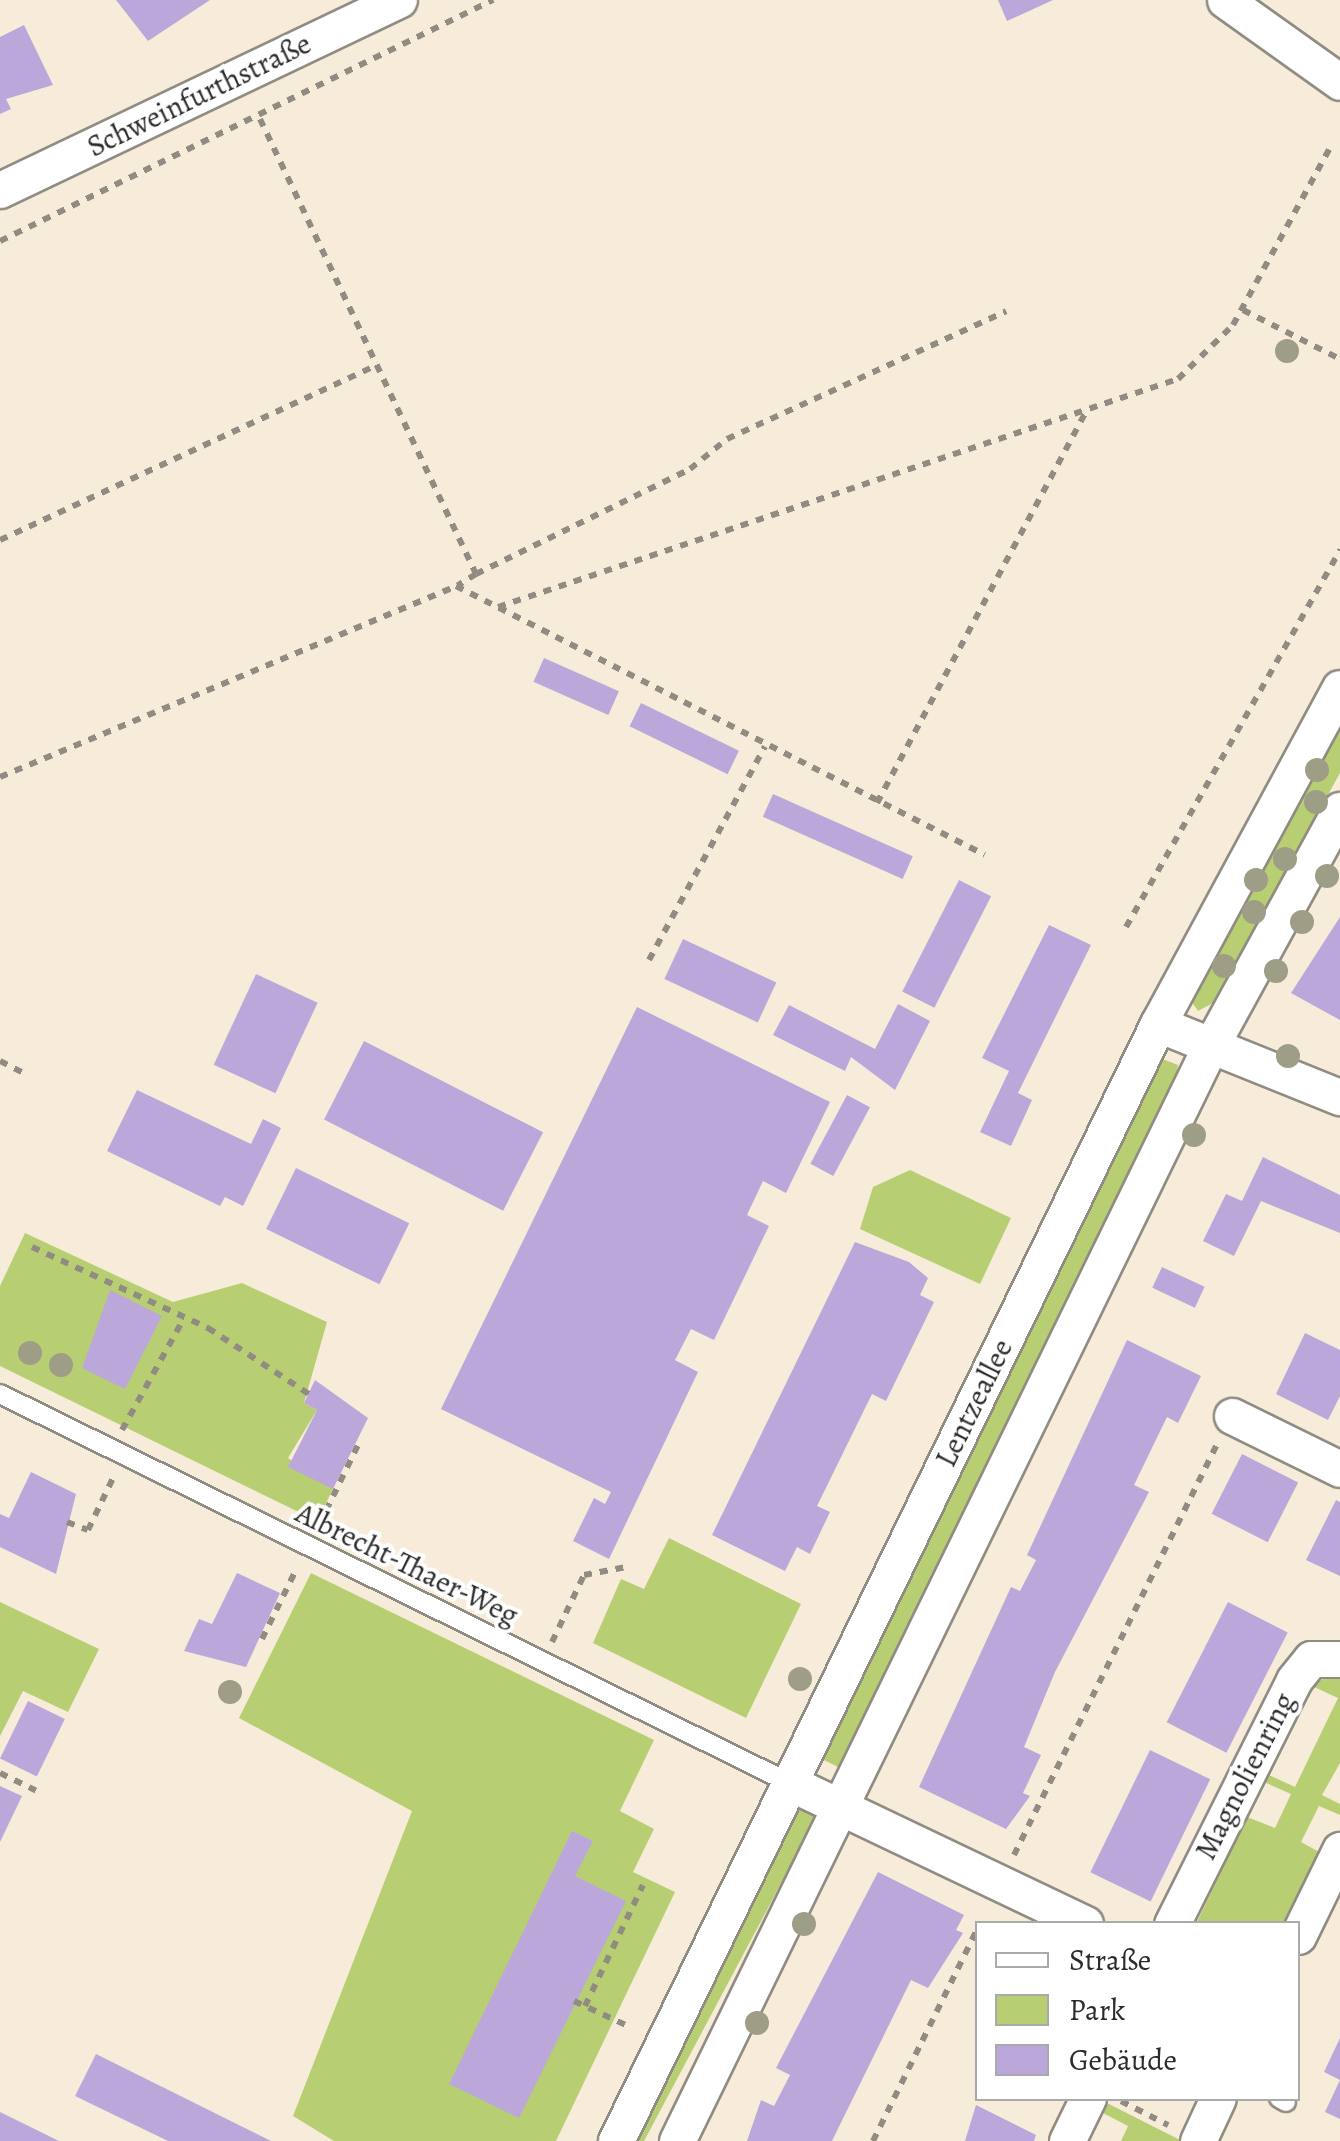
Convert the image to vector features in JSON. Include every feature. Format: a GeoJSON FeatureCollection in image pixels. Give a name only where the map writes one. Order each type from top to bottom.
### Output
{"type":"FeatureCollection","features":[{"type":"Feature","properties":{"kind":"street","name":"Schweinfurthstraße"},"geometry":{"type":"LineString","coordinates":[[0,190],[399,0]]}},
{"type":"Feature","properties":{"kind":"street"},"geometry":{"type":"LineString","coordinates":[[1225,0],[1340,82]]}},
{"type":"Feature","properties":{"kind":"street","name":"Lentzeallee"},"geometry":{"type":"LineString","coordinates":[[616,2141],[1158,1024],[1340,688]]}},
{"type":"Feature","properties":{"kind":"street","name":"Lentzeallee"},"geometry":{"type":"LineString","coordinates":[[677,2141],[1208,1051],[1340,810]]}},
{"type":"Feature","properties":{"kind":"street"},"geometry":{"type":"LineString","coordinates":[[1158,1024],[1208,1051],[1340,1098]]}},
{"type":"Feature","properties":{"kind":"street"},"geometry":{"type":"LineString","coordinates":[[1232,1416],[1340,1469]]}},
{"type":"Feature","properties":{"kind":"street","name":"Magnolienring"},"geometry":{"type":"LineString","coordinates":[[1174,1921],[1294,1680],[1311,1659],[1340,1658]]}},
{"type":"Feature","properties":{"kind":"street"},"geometry":{"type":"LineString","coordinates":[[790,1784],[1080,1921]]}},
{"type":"Feature","properties":{"kind":"street"},"geometry":{"type":"LineString","coordinates":[[1300,1932],[1340,1850]]}},
{"type":"Feature","properties":{"kind":"street"},"geometry":{"type":"LineString","coordinates":[[1068,2141],[1087,2101]]}},
{"type":"Feature","properties":{"kind":"street"},"geometry":{"type":"LineString","coordinates":[[1198,2140],[1217,2101]]}},
{"type":"Feature","properties":{"kind":"lane","name":"Albrecht-Thaer-Weg"},"geometry":{"type":"LineString","coordinates":[[0,1394],[790,1784]]}},
{"type":"Feature","properties":{"kind":"path"},"geometry":{"type":"LineString","coordinates":[[0,241],[260,119],[493,0]]}},
{"type":"Feature","properties":{"kind":"path"},"geometry":{"type":"LineString","coordinates":[[260,119],[476,574]]}},
{"type":"Feature","properties":{"kind":"path"},"geometry":{"type":"LineString","coordinates":[[496,608],[1178,379],[1243,310],[1331,146]]}},
{"type":"Feature","properties":{"kind":"path"},"geometry":{"type":"LineString","coordinates":[[1243,310],[1340,359]]}},
{"type":"Feature","properties":{"kind":"path"},"geometry":{"type":"LineString","coordinates":[[0,776],[456,586],[690,469],[728,439],[1006,311]]}},
{"type":"Feature","properties":{"kind":"path"},"geometry":{"type":"LineString","coordinates":[[0,540],[376,364]]}},
{"type":"Feature","properties":{"kind":"path"},"geometry":{"type":"LineString","coordinates":[[878,803],[1087,410]]}},
{"type":"Feature","properties":{"kind":"path"},"geometry":{"type":"LineString","coordinates":[[1126,927],[1340,550]]}},
{"type":"Feature","properties":{"kind":"path"},"geometry":{"type":"LineString","coordinates":[[456,586],[985,855]]}},
{"type":"Feature","properties":{"kind":"path"},"geometry":{"type":"LineString","coordinates":[[650,960],[765,746]]}},
{"type":"Feature","properties":{"kind":"path"},"geometry":{"type":"LineString","coordinates":[[0,1061],[28,1075]]}},
{"type":"Feature","properties":{"kind":"path"},"geometry":{"type":"LineString","coordinates":[[32,1247],[277,1366],[308,1394]]}},
{"type":"Feature","properties":{"kind":"path"},"geometry":{"type":"LineString","coordinates":[[68,1522],[88,1530],[152,1358],[184,1320]]}},
{"type":"Feature","properties":{"kind":"path"},"geometry":{"type":"LineString","coordinates":[[1016,1851],[1232,1416]]}},
{"type":"Feature","properties":{"kind":"path"},"geometry":{"type":"LineString","coordinates":[[543,1661],[584,1574],[626,1567]]}},
{"type":"Feature","properties":{"kind":"path"},"geometry":{"type":"LineString","coordinates":[[262,1639],[272,1625]]}},
{"type":"Feature","properties":{"kind":"path"},"geometry":{"type":"LineString","coordinates":[[0,1773],[39,1792]]}},
{"type":"Feature","properties":{"kind":"path"},"geometry":{"type":"LineString","coordinates":[[585,2006],[643,1885]]}},
{"type":"Feature","properties":{"kind":"path"},"geometry":{"type":"LineString","coordinates":[[873,2141],[975,1934]]}},
{"type":"Feature","properties":{"kind":"path"},"geometry":{"type":"LineString","coordinates":[[574,2001],[630,2028]]}},
{"type":"Feature","properties":{"kind":"path"},"geometry":{"type":"LineString","coordinates":[[1122,2101],[1198,2140]]}},
{"type":"Feature","properties":{"kind":"green space"},"geometry":{"type":"Polygon","coordinates":[[[1340,720],[1340,773],[1213,1003],[1198,1011],[1189,998],[1340,720]]]}},
{"type":"Feature","properties":{"kind":"green space"},"geometry":{"type":"Polygon","coordinates":[[[1160,1058],[1178,1065],[1176,1079],[840,1768],[818,1757],[1160,1058]]]}},
{"type":"Feature","properties":{"kind":"green space"},"geometry":{"type":"Polygon","coordinates":[[[910,1170],[1011,1218],[980,1284],[860,1229],[873,1187],[910,1170]]]}},
{"type":"Feature","properties":{"kind":"green space"},"geometry":{"type":"Polygon","coordinates":[[[25,1233],[173,1302],[242,1283],[327,1322],[304,1403],[317,1410],[288,1458],[333,1489],[317,1521],[0,1366],[0,1286],[25,1233]]]}},
{"type":"Feature","properties":{"kind":"green space"},"geometry":{"type":"Polygon","coordinates":[[[669,1538],[801,1604],[746,1718],[593,1643],[621,1579],[644,1589],[669,1538]]]}},
{"type":"Feature","properties":{"kind":"green space"},"geometry":{"type":"Polygon","coordinates":[[[311,1573],[654,1740],[620,1811],[654,1829],[633,1872],[675,1892],[556,2141],[334,2141],[293,2116],[412,1811],[239,1718],[311,1573]]]}},
{"type":"Feature","properties":{"kind":"green space"},"geometry":{"type":"Polygon","coordinates":[[[0,1602],[99,1649],[68,1712],[23,1691],[0,1736],[0,1602]]]}},
{"type":"Feature","properties":{"kind":"green space"},"geometry":{"type":"Polygon","coordinates":[[[1331,1674],[1340,1675],[1340,1763],[1322,1795],[1340,1804],[1340,1815],[1319,1806],[1301,1842],[1323,1854],[1291,1921],[1197,1921],[1247,1817],[1275,1828],[1291,1794],[1264,1782],[1269,1775],[1295,1787],[1338,1698],[1312,1686],[1331,1674]]]}},
{"type":"Feature","properties":{"kind":"green space"},"geometry":{"type":"Polygon","coordinates":[[[797,1798],[820,1810],[644,2141],[631,2141],[618,2134],[797,1798]]]}},
{"type":"Feature","properties":{"kind":"green space"},"geometry":{"type":"Polygon","coordinates":[[[1107,2103],[1182,2141],[1121,2141],[1128,2126],[1103,2113],[1107,2103]]]}},
{"type":"Feature","properties":{"kind":"building"},"geometry":{"type":"Polygon","coordinates":[[[116,0],[210,0],[148,41],[116,0]]]}},
{"type":"Feature","properties":{"kind":"building"},"geometry":{"type":"Polygon","coordinates":[[[998,0],[1053,0],[1007,21],[998,0]]]}},
{"type":"Feature","properties":{"kind":"building"},"geometry":{"type":"Polygon","coordinates":[[[24,25],[53,85],[6,99],[11,109],[0,114],[0,37],[24,25]]]}},
{"type":"Feature","properties":{"kind":"building"},"geometry":{"type":"Polygon","coordinates":[[[544,658],[619,691],[608,715],[533,682],[544,658]]]}},
{"type":"Feature","properties":{"kind":"building"},"geometry":{"type":"Polygon","coordinates":[[[641,703],[739,751],[728,774],[630,726],[641,703]]]}},
{"type":"Feature","properties":{"kind":"building"},"geometry":{"type":"Polygon","coordinates":[[[773,794],[913,856],[903,879],[763,817],[773,794]]]}},
{"type":"Feature","properties":{"kind":"building"},"geometry":{"type":"Polygon","coordinates":[[[959,880],[991,896],[934,1008],[902,991],[959,880]]]}},
{"type":"Feature","properties":{"kind":"building"},"geometry":{"type":"Polygon","coordinates":[[[1340,917],[1340,1020],[1291,993],[1340,917]]]}},
{"type":"Feature","properties":{"kind":"building"},"geometry":{"type":"Polygon","coordinates":[[[1049,925],[1091,945],[1018,1093],[1032,1100],[1011,1146],[980,1132],[1009,1071],[982,1058],[1049,925]]]}},
{"type":"Feature","properties":{"kind":"building"},"geometry":{"type":"Polygon","coordinates":[[[683,939],[776,983],[758,1022],[664,979],[683,939]]]}},
{"type":"Feature","properties":{"kind":"building"},"geometry":{"type":"Polygon","coordinates":[[[256,974],[318,1003],[275,1093],[214,1065],[256,974]]]}},
{"type":"Feature","properties":{"kind":"building"},"geometry":{"type":"Polygon","coordinates":[[[898,1004],[930,1021],[895,1090],[851,1057],[845,1071],[773,1035],[789,1005],[875,1049],[898,1004]]]}},
{"type":"Feature","properties":{"kind":"building"},"geometry":{"type":"Polygon","coordinates":[[[637,1007],[830,1102],[786,1193],[763,1181],[747,1215],[769,1226],[714,1340],[691,1329],[675,1360],[698,1372],[609,1559],[573,1541],[594,1498],[605,1504],[611,1492],[441,1409],[637,1007]]]}},
{"type":"Feature","properties":{"kind":"building"},"geometry":{"type":"Polygon","coordinates":[[[364,1041],[543,1132],[503,1211],[324,1119],[364,1041]]]}},
{"type":"Feature","properties":{"kind":"building"},"geometry":{"type":"Polygon","coordinates":[[[137,1090],[251,1144],[263,1119],[281,1128],[243,1206],[225,1197],[220,1206],[107,1151],[137,1090]]]}},
{"type":"Feature","properties":{"kind":"building"},"geometry":{"type":"Polygon","coordinates":[[[847,1095],[870,1107],[833,1176],[810,1164],[847,1095]]]}},
{"type":"Feature","properties":{"kind":"building"},"geometry":{"type":"Polygon","coordinates":[[[1263,1157],[1340,1195],[1340,1233],[1261,1201],[1234,1256],[1203,1241],[1226,1194],[1242,1201],[1263,1157]]]}},
{"type":"Feature","properties":{"kind":"building"},"geometry":{"type":"Polygon","coordinates":[[[296,1168],[409,1223],[379,1284],[266,1229],[296,1168]]]}},
{"type":"Feature","properties":{"kind":"building"},"geometry":{"type":"Polygon","coordinates":[[[855,1242],[909,1262],[928,1278],[920,1295],[934,1302],[886,1401],[872,1394],[817,1506],[830,1512],[810,1554],[797,1547],[785,1571],[712,1535],[855,1242]]]}},
{"type":"Feature","properties":{"kind":"building"},"geometry":{"type":"Polygon","coordinates":[[[1162,1267],[1205,1287],[1195,1308],[1152,1288],[1162,1267]]]}},
{"type":"Feature","properties":{"kind":"building"},"geometry":{"type":"Polygon","coordinates":[[[110,1290],[162,1316],[125,1389],[82,1368],[110,1290]]]}},
{"type":"Feature","properties":{"kind":"building"},"geometry":{"type":"Polygon","coordinates":[[[1305,1333],[1340,1350],[1340,1396],[1328,1420],[1276,1394],[1305,1333]]]}},
{"type":"Feature","properties":{"kind":"building"},"geometry":{"type":"Polygon","coordinates":[[[1127,1340],[1201,1376],[1178,1423],[1167,1417],[1134,1485],[1149,1492],[1055,1672],[1024,1747],[1041,1755],[1023,1793],[1030,1796],[1006,1829],[919,1787],[1011,1587],[1020,1591],[1036,1560],[1027,1555],[1127,1340]]]}},
{"type":"Feature","properties":{"kind":"building"},"geometry":{"type":"Polygon","coordinates":[[[315,1380],[368,1418],[333,1489],[288,1467],[317,1410],[304,1403],[315,1380]]]}},
{"type":"Feature","properties":{"kind":"building"},"geometry":{"type":"Polygon","coordinates":[[[1242,1454],[1298,1483],[1268,1542],[1212,1514],[1242,1454]]]}},
{"type":"Feature","properties":{"kind":"building"},"geometry":{"type":"Polygon","coordinates":[[[31,1472],[76,1494],[56,1574],[0,1547],[0,1514],[9,1518],[31,1472]]]}},
{"type":"Feature","properties":{"kind":"building"},"geometry":{"type":"Polygon","coordinates":[[[1336,1500],[1340,1502],[1340,1576],[1306,1560],[1336,1500]]]}},
{"type":"Feature","properties":{"kind":"building"},"geometry":{"type":"Polygon","coordinates":[[[237,1573],[280,1593],[246,1667],[184,1651],[199,1619],[212,1624],[237,1573]]]}},
{"type":"Feature","properties":{"kind":"building"},"geometry":{"type":"Polygon","coordinates":[[[1228,1602],[1288,1632],[1226,1753],[1167,1722],[1228,1602]]]}},
{"type":"Feature","properties":{"kind":"building"},"geometry":{"type":"Polygon","coordinates":[[[28,1701],[65,1719],[37,1776],[0,1759],[28,1701]]]}},
{"type":"Feature","properties":{"kind":"building"},"geometry":{"type":"Polygon","coordinates":[[[1150,1750],[1210,1779],[1151,1902],[1090,1872],[1150,1750]]]}},
{"type":"Feature","properties":{"kind":"building"},"geometry":{"type":"Polygon","coordinates":[[[0,1786],[22,1796],[0,1842],[0,1786]]]}},
{"type":"Feature","properties":{"kind":"building"},"geometry":{"type":"Polygon","coordinates":[[[572,1831],[593,1841],[575,1876],[626,1901],[519,2118],[449,2084],[572,1831]]]}},
{"type":"Feature","properties":{"kind":"building"},"geometry":{"type":"Polygon","coordinates":[[[878,1872],[964,1915],[956,1930],[963,1933],[928,1988],[911,1980],[832,2141],[747,2141],[761,2100],[774,2106],[790,2075],[776,2068],[878,1872]]]}},
{"type":"Feature","properties":{"kind":"building"},"geometry":{"type":"Polygon","coordinates":[[[1340,2038],[1340,2080],[1324,2072],[1340,2038]]]}},
{"type":"Feature","properties":{"kind":"building"},"geometry":{"type":"Polygon","coordinates":[[[96,2054],[271,2141],[168,2141],[75,2096],[96,2054]]]}},
{"type":"Feature","properties":{"kind":"building"},"geometry":{"type":"Polygon","coordinates":[[[1340,2080],[1340,2119],[1325,2112],[1340,2080]]]}},
{"type":"Feature","properties":{"kind":"building"},"geometry":{"type":"Polygon","coordinates":[[[976,2105],[1036,2135],[1034,2141],[965,2141],[976,2105]]]}},
{"type":"Feature","properties":{"kind":"building"},"geometry":{"type":"Polygon","coordinates":[[[0,2112],[59,2141],[0,2141],[0,2112]]]}}]}
